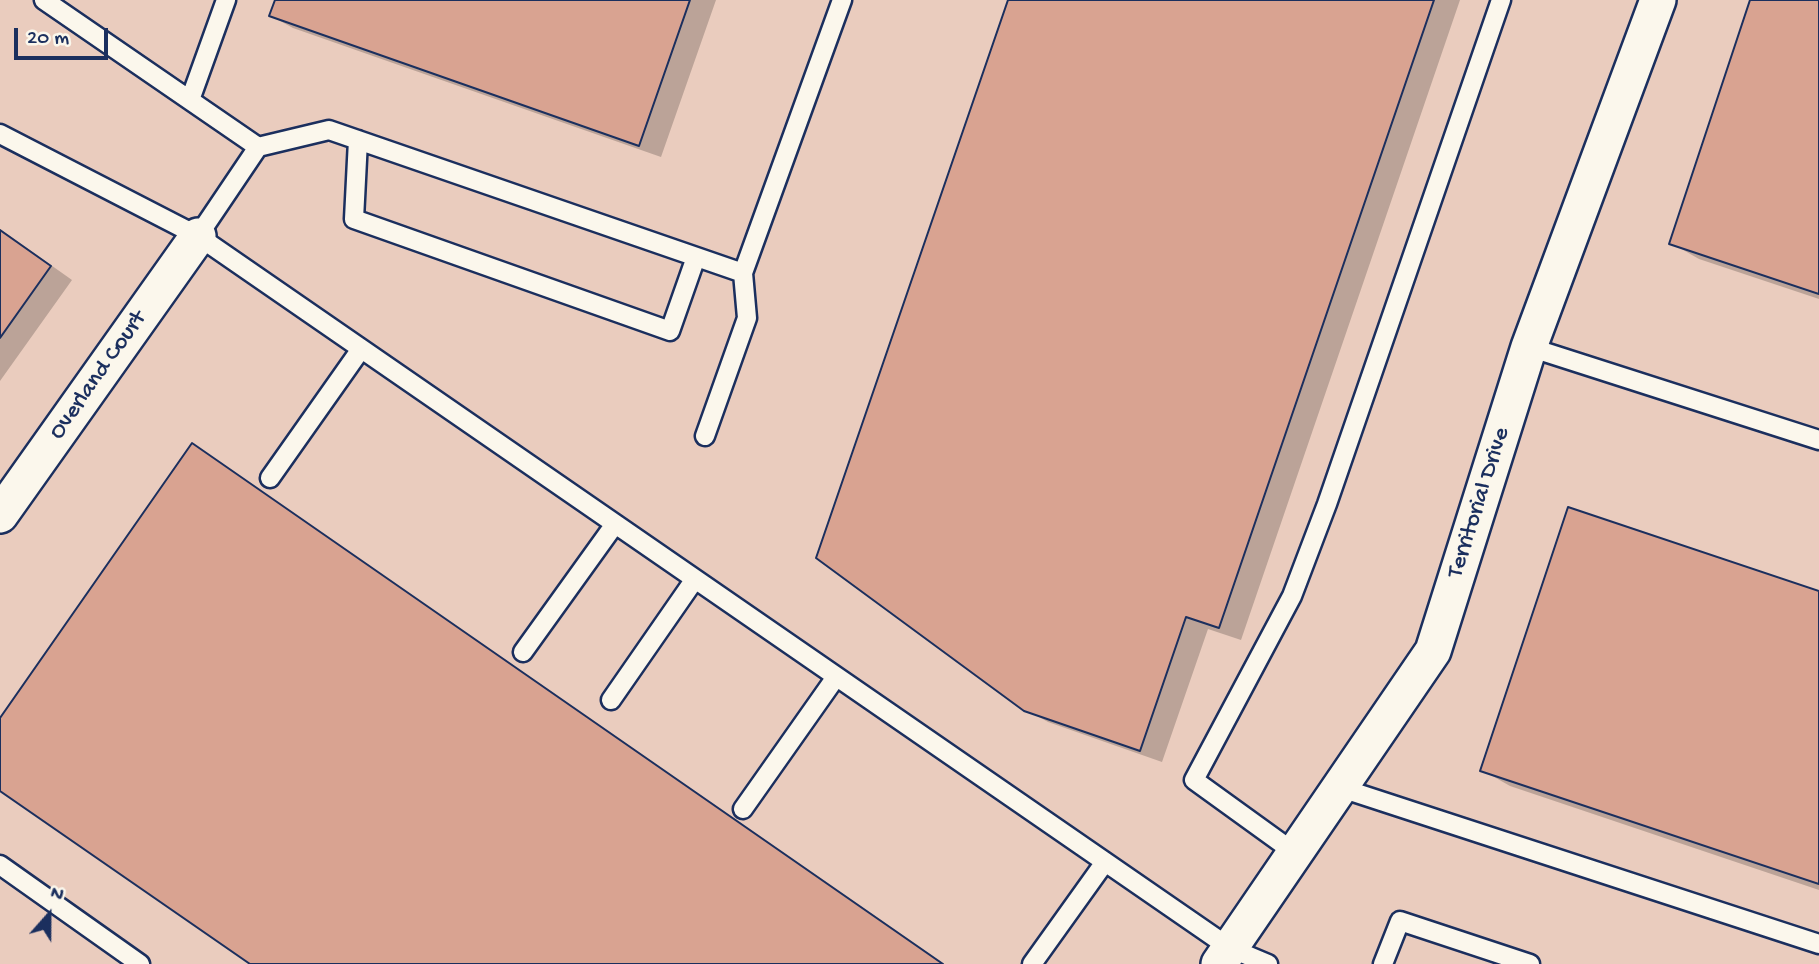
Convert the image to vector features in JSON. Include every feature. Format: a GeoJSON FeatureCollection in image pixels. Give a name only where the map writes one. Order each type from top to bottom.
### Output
{"type":"FeatureCollection","features":[{"type":"Feature","properties":{"kind":"street","name":"Territorial Drive"},"geometry":{"type":"LineString","coordinates":[[1224,956],[1433,651],[1529,347],[1658,0]]}},
{"type":"Feature","properties":{"kind":"street","name":"Overland Court"},"geometry":{"type":"LineString","coordinates":[[0,515],[198,236]]}},
{"type":"Feature","properties":{"kind":"lane"},"geometry":{"type":"LineString","coordinates":[[44,0],[258,147]]}},
{"type":"Feature","properties":{"kind":"lane"},"geometry":{"type":"LineString","coordinates":[[190,100],[226,0]]}},
{"type":"Feature","properties":{"kind":"lane"},"geometry":{"type":"LineString","coordinates":[[705,436],[747,317],[743,273],[842,0]]}},
{"type":"Feature","properties":{"kind":"lane"},"geometry":{"type":"LineString","coordinates":[[1295,853],[1194,780],[1292,596],[1327,504],[1501,0]]}},
{"type":"Feature","properties":{"kind":"lane"},"geometry":{"type":"LineString","coordinates":[[198,236],[258,147],[330,130],[743,273]]}},
{"type":"Feature","properties":{"kind":"lane"},"geometry":{"type":"LineString","coordinates":[[0,134],[198,236],[1105,862],[1224,956],[1268,964]]}},
{"type":"Feature","properties":{"kind":"lane"},"geometry":{"type":"LineString","coordinates":[[358,140],[354,219],[670,331],[696,257]]}},
{"type":"Feature","properties":{"kind":"lane"},"geometry":{"type":"LineString","coordinates":[[1529,347],[1819,440]]}},
{"type":"Feature","properties":{"kind":"lane"},"geometry":{"type":"LineString","coordinates":[[270,478],[361,349]]}},
{"type":"Feature","properties":{"kind":"lane"},"geometry":{"type":"LineString","coordinates":[[523,652],[615,524]]}},
{"type":"Feature","properties":{"kind":"lane"},"geometry":{"type":"LineString","coordinates":[[611,700],[695,579]]}},
{"type":"Feature","properties":{"kind":"lane"},"geometry":{"type":"LineString","coordinates":[[743,809],[836,677]]}},
{"type":"Feature","properties":{"kind":"lane"},"geometry":{"type":"LineString","coordinates":[[1341,788],[1819,944]]}},
{"type":"Feature","properties":{"kind":"lane"},"geometry":{"type":"LineString","coordinates":[[1032,964],[1105,862]]}},
{"type":"Feature","properties":{"kind":"lane"},"geometry":{"type":"LineString","coordinates":[[0,865],[140,964]]}},
{"type":"Feature","properties":{"kind":"lane"},"geometry":{"type":"LineString","coordinates":[[1383,964],[1400,921],[1530,964]]}},
{"type":"Feature","properties":{"kind":"shaded area"},"geometry":{"type":"Polygon","coordinates":[[[0,0],[1819,0],[1819,964],[0,964],[0,0]]]}},
{"type":"Feature","properties":{"kind":"building"},"geometry":{"type":"Polygon","coordinates":[[[275,0],[690,0],[639,146],[269,16],[275,0]]]}},
{"type":"Feature","properties":{"kind":"building"},"geometry":{"type":"Polygon","coordinates":[[[1008,0],[1434,0],[1219,628],[1186,617],[1140,751],[1024,711],[816,558],[1008,0]]]}},
{"type":"Feature","properties":{"kind":"building"},"geometry":{"type":"Polygon","coordinates":[[[1750,0],[1819,0],[1819,294],[1669,244],[1750,0]]]}},
{"type":"Feature","properties":{"kind":"building"},"geometry":{"type":"Polygon","coordinates":[[[0,230],[51,266],[0,338],[0,230]]]}},
{"type":"Feature","properties":{"kind":"building"},"geometry":{"type":"Polygon","coordinates":[[[192,443],[943,964],[250,964],[0,791],[0,718],[192,443]]]}},
{"type":"Feature","properties":{"kind":"building"},"geometry":{"type":"Polygon","coordinates":[[[1568,507],[1819,591],[1819,884],[1480,771],[1568,507]]]}}]}
